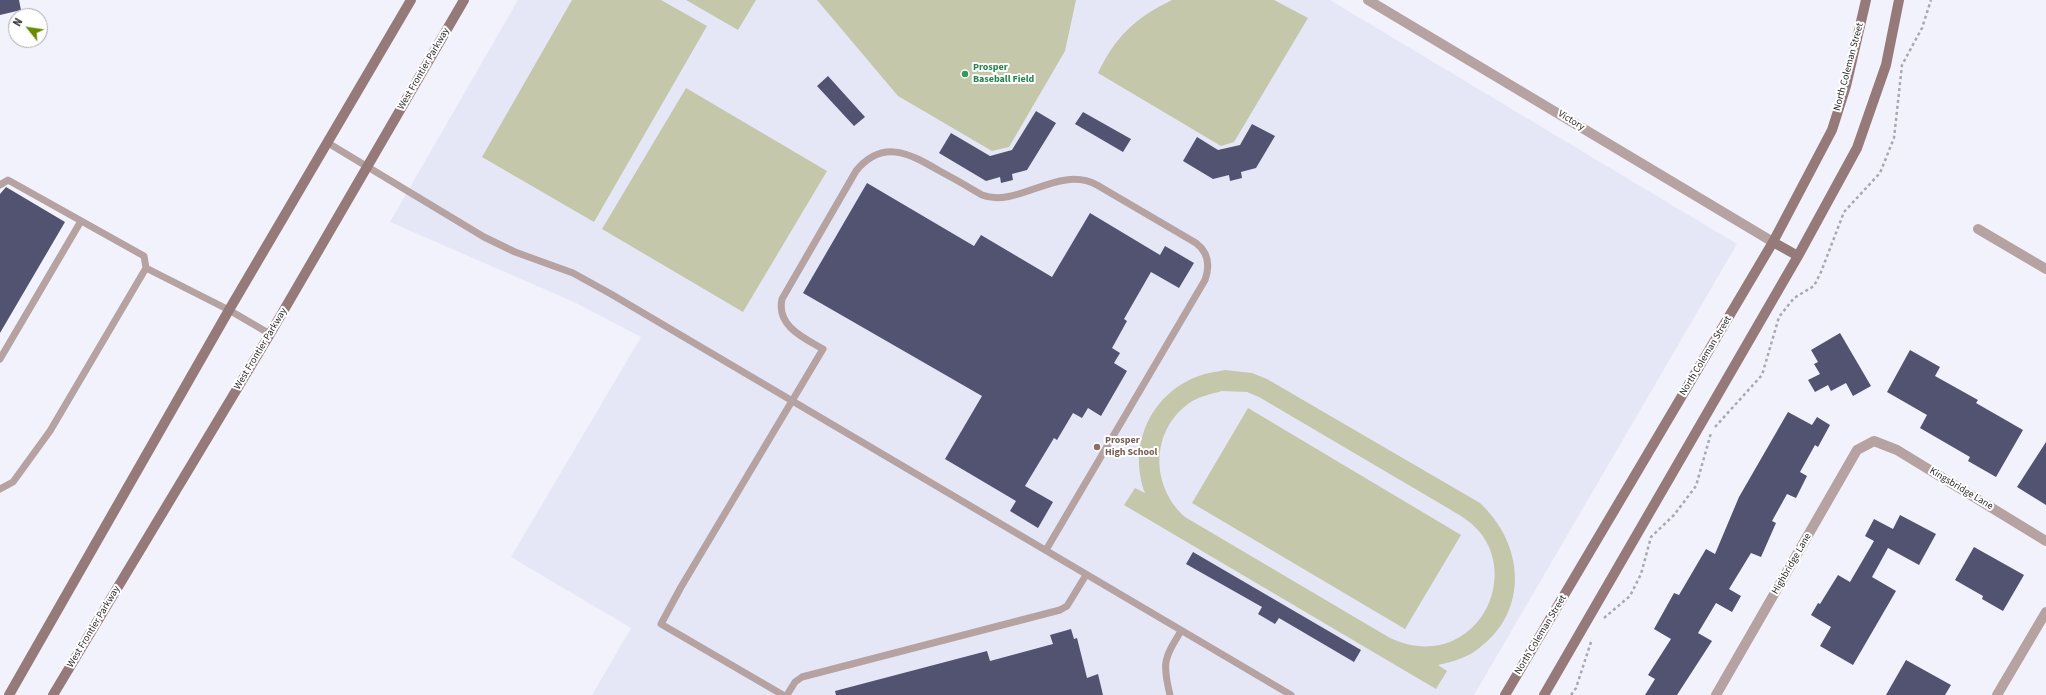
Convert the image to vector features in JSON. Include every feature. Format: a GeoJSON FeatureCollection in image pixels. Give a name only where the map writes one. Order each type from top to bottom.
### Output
{"type":"FeatureCollection","features":[{"type":"Feature","properties":{"kind":"street"},"geometry":{"type":"LineString","coordinates":[[9,695],[229,310],[411,0]]}},
{"type":"Feature","properties":{"kind":"street","name":"West Frontier Parkway"},"geometry":{"type":"LineString","coordinates":[[53,695],[270,334],[464,0]]}},
{"type":"Feature","properties":{"kind":"street","name":"Victory"},"geometry":{"type":"LineString","coordinates":[[1368,0],[1773,242]]}},
{"type":"Feature","properties":{"kind":"street","name":"North Coleman Street"},"geometry":{"type":"LineString","coordinates":[[1506,695],[1773,242],[1832,130],[1846,86],[1866,0]]}},
{"type":"Feature","properties":{"kind":"street"},"geometry":{"type":"LineString","coordinates":[[1544,695],[1798,256],[1857,148],[1886,66],[1899,0]]}},
{"type":"Feature","properties":{"kind":"street"},"geometry":{"type":"LineString","coordinates":[[1978,229],[2046,269]]}},
{"type":"Feature","properties":{"kind":"street"},"geometry":{"type":"LineString","coordinates":[[1773,242],[1798,256]]}},
{"type":"Feature","properties":{"kind":"street","name":"Kingsbridge Lane"},"geometry":{"type":"LineString","coordinates":[[1874,441],[1897,450],[2046,541]]}},
{"type":"Feature","properties":{"kind":"street","name":"Highbridge Lane"},"geometry":{"type":"LineString","coordinates":[[1716,695],[1858,450],[1874,441]]}},
{"type":"Feature","properties":{"kind":"street"},"geometry":{"type":"LineString","coordinates":[[1997,695],[2046,612]]}},
{"type":"Feature","properties":{"kind":"lane"},"geometry":{"type":"LineString","coordinates":[[328,143],[484,237],[516,252],[573,273],[591,282],[793,399],[1086,575],[1291,695]]}},
{"type":"Feature","properties":{"kind":"lane"},"geometry":{"type":"LineString","coordinates":[[783,695],[661,624],[681,587],[823,349],[788,325],[781,312],[782,299],[856,171],[867,160],[881,153],[898,152],[914,156],[982,195],[993,198],[1007,196],[1069,179],[1083,179],[1097,185],[1196,243],[1207,256],[1208,267],[1204,280],[1046,550]]}},
{"type":"Feature","properties":{"kind":"lane"},"geometry":{"type":"LineString","coordinates":[[0,185],[8,180],[144,256],[146,268],[50,432],[14,482],[0,489]]}},
{"type":"Feature","properties":{"kind":"lane"},"geometry":{"type":"LineString","coordinates":[[0,359],[81,221]]}},
{"type":"Feature","properties":{"kind":"lane"},"geometry":{"type":"LineString","coordinates":[[146,268],[229,310],[270,334]]}},
{"type":"Feature","properties":{"kind":"lane"},"geometry":{"type":"LineString","coordinates":[[787,695],[795,682],[802,677],[1060,610],[1067,606],[1086,575]]}},
{"type":"Feature","properties":{"kind":"lane"},"geometry":{"type":"LineString","coordinates":[[1170,695],[1164,673],[1164,663],[1181,631]]}},
{"type":"Feature","properties":{"kind":"path"},"geometry":{"type":"LineString","coordinates":[[1603,620],[1630,596],[1641,574],[1651,537],[1674,515],[1696,486],[1712,431],[1762,375],[1780,317],[1794,298],[1814,286],[1821,272],[1844,212],[1880,173],[1894,138],[1902,65],[1922,28],[1931,0]]}},
{"type":"Feature","properties":{"kind":"path"},"geometry":{"type":"LineString","coordinates":[[1571,695],[1576,688],[1594,635]]}},
{"type":"Feature","properties":{"kind":"shaded area","name":"Prosper High School"},"geometry":{"type":"Polygon","coordinates":[[[518,0],[1330,0],[1737,244],[1474,695],[592,695],[631,628],[511,557],[641,337],[574,302],[390,222],[518,0]]]}},
{"type":"Feature","properties":{"kind":"green space"},"geometry":{"type":"Polygon","coordinates":[[[572,0],[661,0],[707,26],[594,222],[482,157],[572,0]]]}},
{"type":"Feature","properties":{"kind":"green space"},"geometry":{"type":"Polygon","coordinates":[[[686,0],[756,0],[738,30],[686,0]]]}},
{"type":"Feature","properties":{"kind":"green space","name":"Prosper Baseball Field"},"geometry":{"type":"Polygon","coordinates":[[[817,0],[1076,0],[1065,51],[1009,147],[992,151],[898,96],[817,0]]]}},
{"type":"Feature","properties":{"kind":"green space"},"geometry":{"type":"Polygon","coordinates":[[[1172,0],[1274,0],[1308,18],[1234,142],[1221,146],[1098,73],[1112,49],[1128,29],[1147,14],[1172,0]]]}},
{"type":"Feature","properties":{"kind":"green space"},"geometry":{"type":"Polygon","coordinates":[[[686,88],[827,171],[743,312],[602,229],[686,88]]]}},
{"type":"Feature","properties":{"kind":"green space"},"geometry":{"type":"Polygon","coordinates":[[[1225,370],[1252,373],[1267,379],[1480,503],[1495,519],[1506,538],[1512,557],[1515,577],[1513,597],[1506,616],[1495,633],[1478,649],[1459,659],[1438,665],[1447,671],[1436,689],[1124,505],[1135,488],[1145,493],[1140,476],[1139,458],[1141,441],[1146,425],[1155,410],[1166,397],[1180,386],[1196,377],[1225,370]],[[1222,391],[1196,399],[1188,404],[1176,416],[1167,429],[1161,444],[1161,475],[1166,491],[1174,505],[1185,517],[1390,638],[1405,644],[1436,646],[1452,641],[1466,633],[1477,622],[1486,609],[1492,595],[1494,580],[1494,564],[1490,549],[1482,535],[1475,527],[1455,513],[1259,397],[1247,392],[1222,391]]]}},
{"type":"Feature","properties":{"kind":"green space"},"geometry":{"type":"Polygon","coordinates":[[[1248,408],[1461,535],[1405,629],[1192,503],[1248,408]]]}},
{"type":"Feature","properties":{"kind":"building"},"geometry":{"type":"Polygon","coordinates":[[[0,0],[19,0],[21,8],[8,8],[8,13],[0,15],[0,0]]]}},
{"type":"Feature","properties":{"kind":"building"},"geometry":{"type":"Polygon","coordinates":[[[828,76],[865,117],[854,126],[817,86],[828,76]]]}},
{"type":"Feature","properties":{"kind":"building"},"geometry":{"type":"Polygon","coordinates":[[[1036,111],[1056,123],[1027,170],[1012,174],[1013,180],[1001,183],[1000,177],[986,181],[939,153],[951,133],[990,156],[1012,150],[1036,111]]]}},
{"type":"Feature","properties":{"kind":"building"},"geometry":{"type":"Polygon","coordinates":[[[1083,112],[1131,139],[1123,152],[1075,124],[1083,112]]]}},
{"type":"Feature","properties":{"kind":"building"},"geometry":{"type":"Polygon","coordinates":[[[1252,124],[1275,136],[1256,168],[1241,172],[1242,178],[1230,181],[1229,175],[1213,179],[1183,161],[1197,137],[1218,150],[1240,145],[1252,124]]]}},
{"type":"Feature","properties":{"kind":"building"},"geometry":{"type":"Polygon","coordinates":[[[867,183],[974,246],[981,235],[1052,277],[1090,213],[1160,255],[1165,246],[1194,263],[1179,288],[1151,272],[1124,319],[1127,321],[1112,348],[1120,353],[1114,363],[1127,371],[1101,416],[1088,408],[1082,418],[1073,413],[1057,440],[1054,438],[1025,486],[1053,502],[1038,528],[1010,511],[1016,501],[945,459],[982,396],[803,293],[867,183]]]}},
{"type":"Feature","properties":{"kind":"building"},"geometry":{"type":"Polygon","coordinates":[[[6,187],[65,222],[0,333],[0,194],[6,187]]]}},
{"type":"Feature","properties":{"kind":"building"},"geometry":{"type":"Polygon","coordinates":[[[1840,333],[1871,386],[1853,396],[1846,383],[1831,391],[1828,385],[1815,392],[1808,380],[1820,374],[1814,364],[1818,362],[1811,350],[1840,333]]]}},
{"type":"Feature","properties":{"kind":"building"},"geometry":{"type":"Polygon","coordinates":[[[1910,350],[1940,367],[1935,376],[1978,400],[1976,403],[2023,430],[1996,477],[1968,461],[1970,457],[1920,428],[1927,415],[1887,392],[1910,350]]]}},
{"type":"Feature","properties":{"kind":"building"},"geometry":{"type":"Polygon","coordinates":[[[1788,412],[1812,425],[1817,417],[1830,425],[1818,447],[1815,445],[1800,472],[1807,476],[1796,498],[1787,494],[1772,521],[1776,523],[1761,557],[1751,553],[1729,589],[1741,596],[1732,612],[1716,603],[1698,633],[1712,641],[1677,695],[1645,695],[1655,679],[1648,675],[1671,639],[1654,629],[1674,593],[1679,595],[1706,549],[1715,554],[1739,497],[1788,412]]]}},
{"type":"Feature","properties":{"kind":"building"},"geometry":{"type":"Polygon","coordinates":[[[2046,442],[2046,505],[2017,487],[2046,442]]]}},
{"type":"Feature","properties":{"kind":"building"},"geometry":{"type":"Polygon","coordinates":[[[1900,515],[1936,534],[1919,565],[1888,548],[1872,577],[1896,591],[1853,665],[1820,646],[1831,627],[1811,615],[1818,603],[1820,604],[1838,575],[1850,582],[1874,541],[1865,536],[1874,519],[1893,529],[1900,515]]]}},
{"type":"Feature","properties":{"kind":"building"},"geometry":{"type":"Polygon","coordinates":[[[1974,547],[2024,575],[2003,611],[1982,599],[1983,596],[1955,580],[1974,547]]]}},
{"type":"Feature","properties":{"kind":"building"},"geometry":{"type":"Polygon","coordinates":[[[1193,552],[1361,650],[1354,662],[1279,618],[1275,624],[1258,614],[1262,607],[1186,564],[1193,552]]]}},
{"type":"Feature","properties":{"kind":"building"},"geometry":{"type":"Polygon","coordinates":[[[1071,629],[1074,639],[1077,638],[1087,678],[1098,674],[1103,695],[836,695],[835,691],[987,651],[990,661],[1053,644],[1050,635],[1071,629]]]}},
{"type":"Feature","properties":{"kind":"building"},"geometry":{"type":"Polygon","coordinates":[[[1906,660],[1951,685],[1945,695],[1886,695],[1906,660]]]}},
{"type":"Feature","properties":{"kind":"place","name":"Prosper Baseball Field"},"geometry":{"type":"Point","coordinates":[965,74]}},
{"type":"Feature","properties":{"kind":"place","name":"Prosper High School"},"geometry":{"type":"Point","coordinates":[1097,447]}}]}
